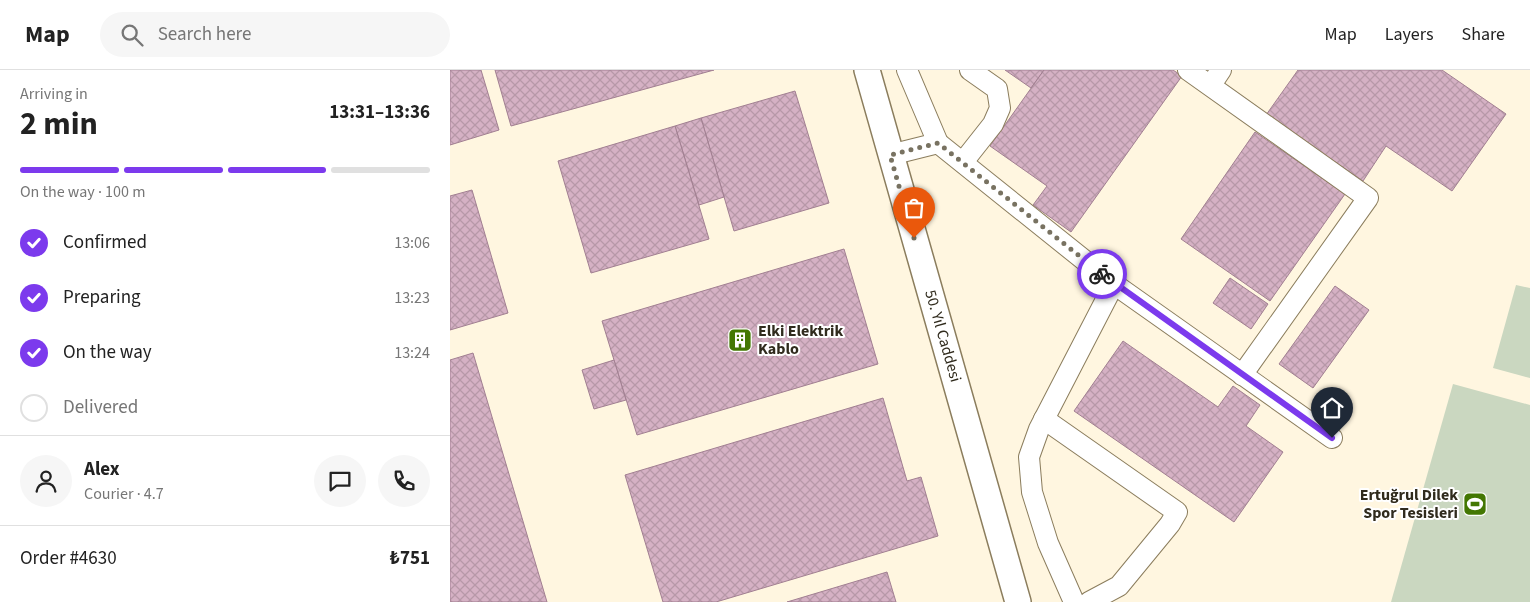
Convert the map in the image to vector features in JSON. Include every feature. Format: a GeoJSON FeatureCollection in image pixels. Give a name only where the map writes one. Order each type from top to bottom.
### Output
{"type":"FeatureCollection","features":[{"type":"Feature","properties":{"kind":"street","name":"50. Yıl Caddesi"},"geometry":{"type":"LineString","coordinates":[[867,70],[1018,602]]}},
{"type":"Feature","properties":{"kind":"street"},"geometry":{"type":"LineString","coordinates":[[963,162],[993,124],[1000,108],[997,90],[970,70]]}},
{"type":"Feature","properties":{"kind":"street"},"geometry":{"type":"LineString","coordinates":[[1188,70],[1216,78],[1368,198],[1242,375]]}},
{"type":"Feature","properties":{"kind":"street"},"geometry":{"type":"LineString","coordinates":[[910,72],[938,143],[1114,284],[1332,438]]}},
{"type":"Feature","properties":{"kind":"street"},"geometry":{"type":"LineString","coordinates":[[890,155],[938,143]]}},
{"type":"Feature","properties":{"kind":"street"},"geometry":{"type":"LineString","coordinates":[[1074,602],[1048,543],[1032,492],[1029,457],[1044,419],[1114,284]]}},
{"type":"Feature","properties":{"kind":"street"},"geometry":{"type":"LineString","coordinates":[[1044,419],[1177,512],[1170,524],[1119,586],[1089,602]]}},
{"type":"Feature","properties":{"kind":"green space"},"geometry":{"type":"Polygon","coordinates":[[[1516,285],[1530,288],[1530,378],[1493,368],[1516,285]]]}},
{"type":"Feature","properties":{"kind":"green space","name":"Ertuğrul Dilek Spor Tesisleri"},"geometry":{"type":"Polygon","coordinates":[[[1453,384],[1530,405],[1530,602],[1391,602],[1453,384]]]}},
{"type":"Feature","properties":{"kind":"building"},"geometry":{"type":"Polygon","coordinates":[[[450,70],[481,70],[499,130],[450,145],[450,70]]]}},
{"type":"Feature","properties":{"kind":"building"},"geometry":{"type":"Polygon","coordinates":[[[495,70],[714,70],[511,126],[495,70]]]}},
{"type":"Feature","properties":{"kind":"building"},"geometry":{"type":"Polygon","coordinates":[[[1005,70],[1044,70],[1031,88],[1005,70]]]}},
{"type":"Feature","properties":{"kind":"building"},"geometry":{"type":"Polygon","coordinates":[[[1044,70],[1173,70],[1182,76],[1071,232],[1033,205],[1047,186],[990,146],[1044,70]]]}},
{"type":"Feature","properties":{"kind":"building"},"geometry":{"type":"Polygon","coordinates":[[[1298,70],[1442,70],[1506,114],[1452,191],[1386,146],[1363,181],[1266,115],[1298,70]]]}},
{"type":"Feature","properties":{"kind":"building"},"geometry":{"type":"Polygon","coordinates":[[[795,91],[829,203],[734,231],[701,118],[795,91]]]}},
{"type":"Feature","properties":{"kind":"building"},"geometry":{"type":"Polygon","coordinates":[[[701,118],[724,197],[699,205],[675,126],[701,118]]]}},
{"type":"Feature","properties":{"kind":"building"},"geometry":{"type":"Polygon","coordinates":[[[675,126],[709,239],[591,273],[558,161],[675,126]]]}},
{"type":"Feature","properties":{"kind":"building"},"geometry":{"type":"Polygon","coordinates":[[[1255,132],[1345,194],[1270,301],[1181,239],[1255,132]]]}},
{"type":"Feature","properties":{"kind":"building"},"geometry":{"type":"Polygon","coordinates":[[[472,190],[508,313],[450,330],[450,196],[472,190]]]}},
{"type":"Feature","properties":{"kind":"building","name":"Elki Elektrik Kablo"},"geometry":{"type":"Polygon","coordinates":[[[844,249],[878,364],[637,435],[602,321],[844,249]]]}},
{"type":"Feature","properties":{"kind":"building"},"geometry":{"type":"Polygon","coordinates":[[[1230,278],[1268,304],[1251,329],[1213,303],[1230,278]]]}},
{"type":"Feature","properties":{"kind":"building"},"geometry":{"type":"Polygon","coordinates":[[[1335,286],[1369,310],[1313,388],[1279,364],[1335,286]]]}},
{"type":"Feature","properties":{"kind":"building"},"geometry":{"type":"Polygon","coordinates":[[[1123,341],[1218,407],[1233,386],[1260,405],[1246,426],[1283,452],[1234,522],[1074,411],[1123,341]]]}},
{"type":"Feature","properties":{"kind":"building"},"geometry":{"type":"Polygon","coordinates":[[[473,353],[547,602],[450,602],[450,360],[473,353]]]}},
{"type":"Feature","properties":{"kind":"building"},"geometry":{"type":"Polygon","coordinates":[[[614,360],[626,400],[594,409],[582,370],[614,360]]]}},
{"type":"Feature","properties":{"kind":"building"},"geometry":{"type":"Polygon","coordinates":[[[883,398],[907,481],[921,477],[938,536],[716,602],[663,602],[625,475],[883,398]]]}},
{"type":"Feature","properties":{"kind":"building"},"geometry":{"type":"Polygon","coordinates":[[[887,572],[896,602],[787,602],[887,572]]]}},
{"type":"Feature","properties":{"kind":"way so far"},"geometry":{"type":"LineString","coordinates":[[914,238],[890,155],[938,143],[1102,274]]}},
{"type":"Feature","properties":{"kind":"place","name":"Elki Elektrik Kablo"},"geometry":{"type":"Point","coordinates":[740,340]}},
{"type":"Feature","properties":{"kind":"place","name":"Ertuğrul Dilek Spor Tesisleri"},"geometry":{"type":"Point","coordinates":[1475,504]}},
{"type":"Feature","properties":{"kind":"route"},"geometry":{"type":"LineString","coordinates":[[1102,274],[1332,438]]}}]}
